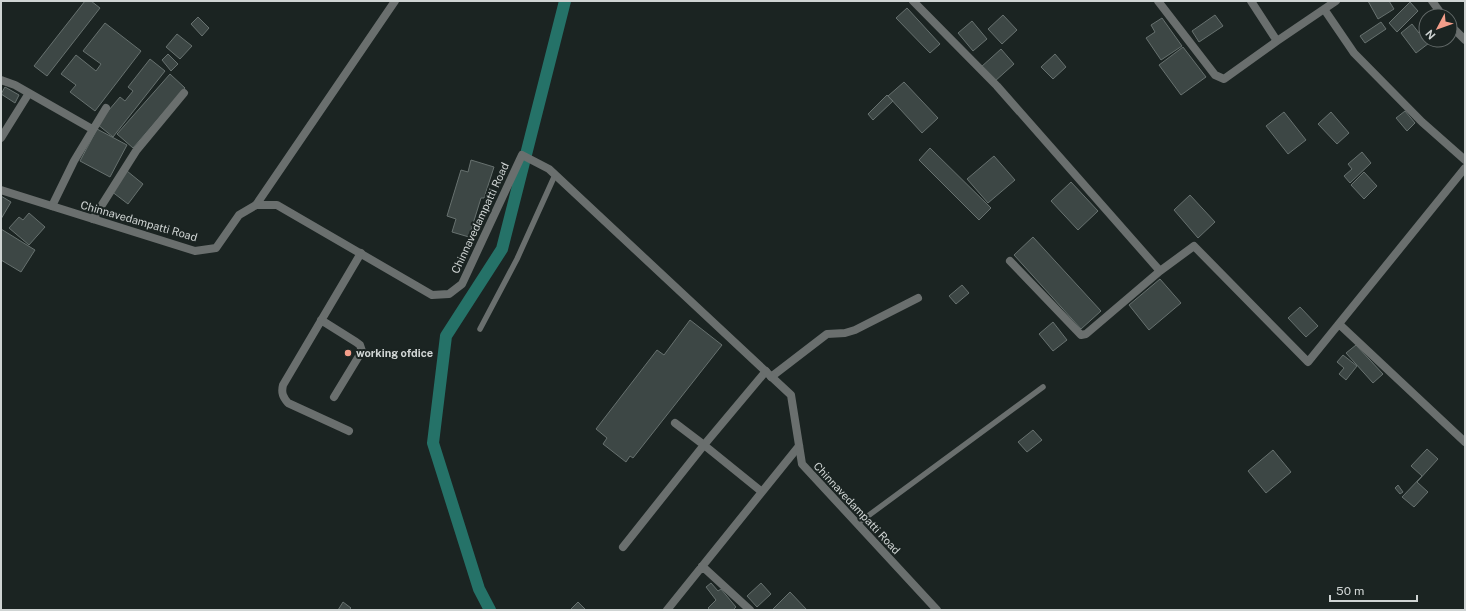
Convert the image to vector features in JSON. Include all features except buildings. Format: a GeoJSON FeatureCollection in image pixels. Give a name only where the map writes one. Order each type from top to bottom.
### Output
{"type":"FeatureCollection","features":[{"type":"Feature","properties":{"kind":"street"},"geometry":{"type":"LineString","coordinates":[[256,205],[395,1]]}},
{"type":"Feature","properties":{"kind":"street"},"geometry":{"type":"LineString","coordinates":[[913,1],[996,86],[1160,271]]}},
{"type":"Feature","properties":{"kind":"street"},"geometry":{"type":"LineString","coordinates":[[1158,1],[1215,75],[1224,79],[1336,1]]}},
{"type":"Feature","properties":{"kind":"street"},"geometry":{"type":"LineString","coordinates":[[1251,1],[1278,41]]}},
{"type":"Feature","properties":{"kind":"street"},"geometry":{"type":"LineString","coordinates":[[1324,9],[1354,53],[1422,122],[1465,160]]}},
{"type":"Feature","properties":{"kind":"street"},"geometry":{"type":"LineString","coordinates":[[1,80],[16,85],[92,129]]}},
{"type":"Feature","properties":{"kind":"street"},"geometry":{"type":"LineString","coordinates":[[1,138],[29,93]]}},
{"type":"Feature","properties":{"kind":"street"},"geometry":{"type":"LineString","coordinates":[[93,219],[136,151],[184,93]]}},
{"type":"Feature","properties":{"kind":"street"},"geometry":{"type":"LineString","coordinates":[[52,206],[74,161],[106,108]]}},
{"type":"Feature","properties":{"kind":"street","name":"Chinnavedampatti Road"},"geometry":{"type":"LineString","coordinates":[[1,190],[195,251],[216,248],[239,215],[256,205],[277,205],[432,295],[449,294],[462,284],[522,155],[552,172],[791,395],[802,464],[937,610]]}},
{"type":"Feature","properties":{"kind":"street"},"geometry":{"type":"LineString","coordinates":[[1010,261],[1081,335],[1086,334],[1160,271],[1194,246],[1308,362],[1465,168]]}},
{"type":"Feature","properties":{"kind":"street"},"geometry":{"type":"LineString","coordinates":[[348,432],[288,403],[283,397],[281,390],[361,254]]}},
{"type":"Feature","properties":{"kind":"street"},"geometry":{"type":"LineString","coordinates":[[623,547],[704,445],[769,374],[827,334],[835,332],[846,333],[855,330],[918,298]]}},
{"type":"Feature","properties":{"kind":"street"},"geometry":{"type":"LineString","coordinates":[[321,320],[360,345],[362,351],[334,397]]}},
{"type":"Feature","properties":{"kind":"street"},"geometry":{"type":"LineString","coordinates":[[1339,324],[1465,442]]}},
{"type":"Feature","properties":{"kind":"street"},"geometry":{"type":"LineString","coordinates":[[675,423],[762,492]]}},
{"type":"Feature","properties":{"kind":"street"},"geometry":{"type":"LineString","coordinates":[[667,610],[799,446]]}},
{"type":"Feature","properties":{"kind":"street"},"geometry":{"type":"LineString","coordinates":[[702,566],[750,610]]}},
{"type":"Feature","properties":{"kind":"lane"},"geometry":{"type":"LineString","coordinates":[[480,329],[517,259],[552,172]]}},
{"type":"Feature","properties":{"kind":"lane"},"geometry":{"type":"LineString","coordinates":[[857,524],[1043,387]]}},
{"type":"Feature","properties":{"kind":"waterway"},"geometry":{"type":"LineString","coordinates":[[490,610],[479,589],[433,443],[446,336],[502,249],[565,1]]}},
{"type":"Feature","properties":{"kind":"place","name":"working ofdice"},"geometry":{"type":"Point","coordinates":[348,353]}}]}
